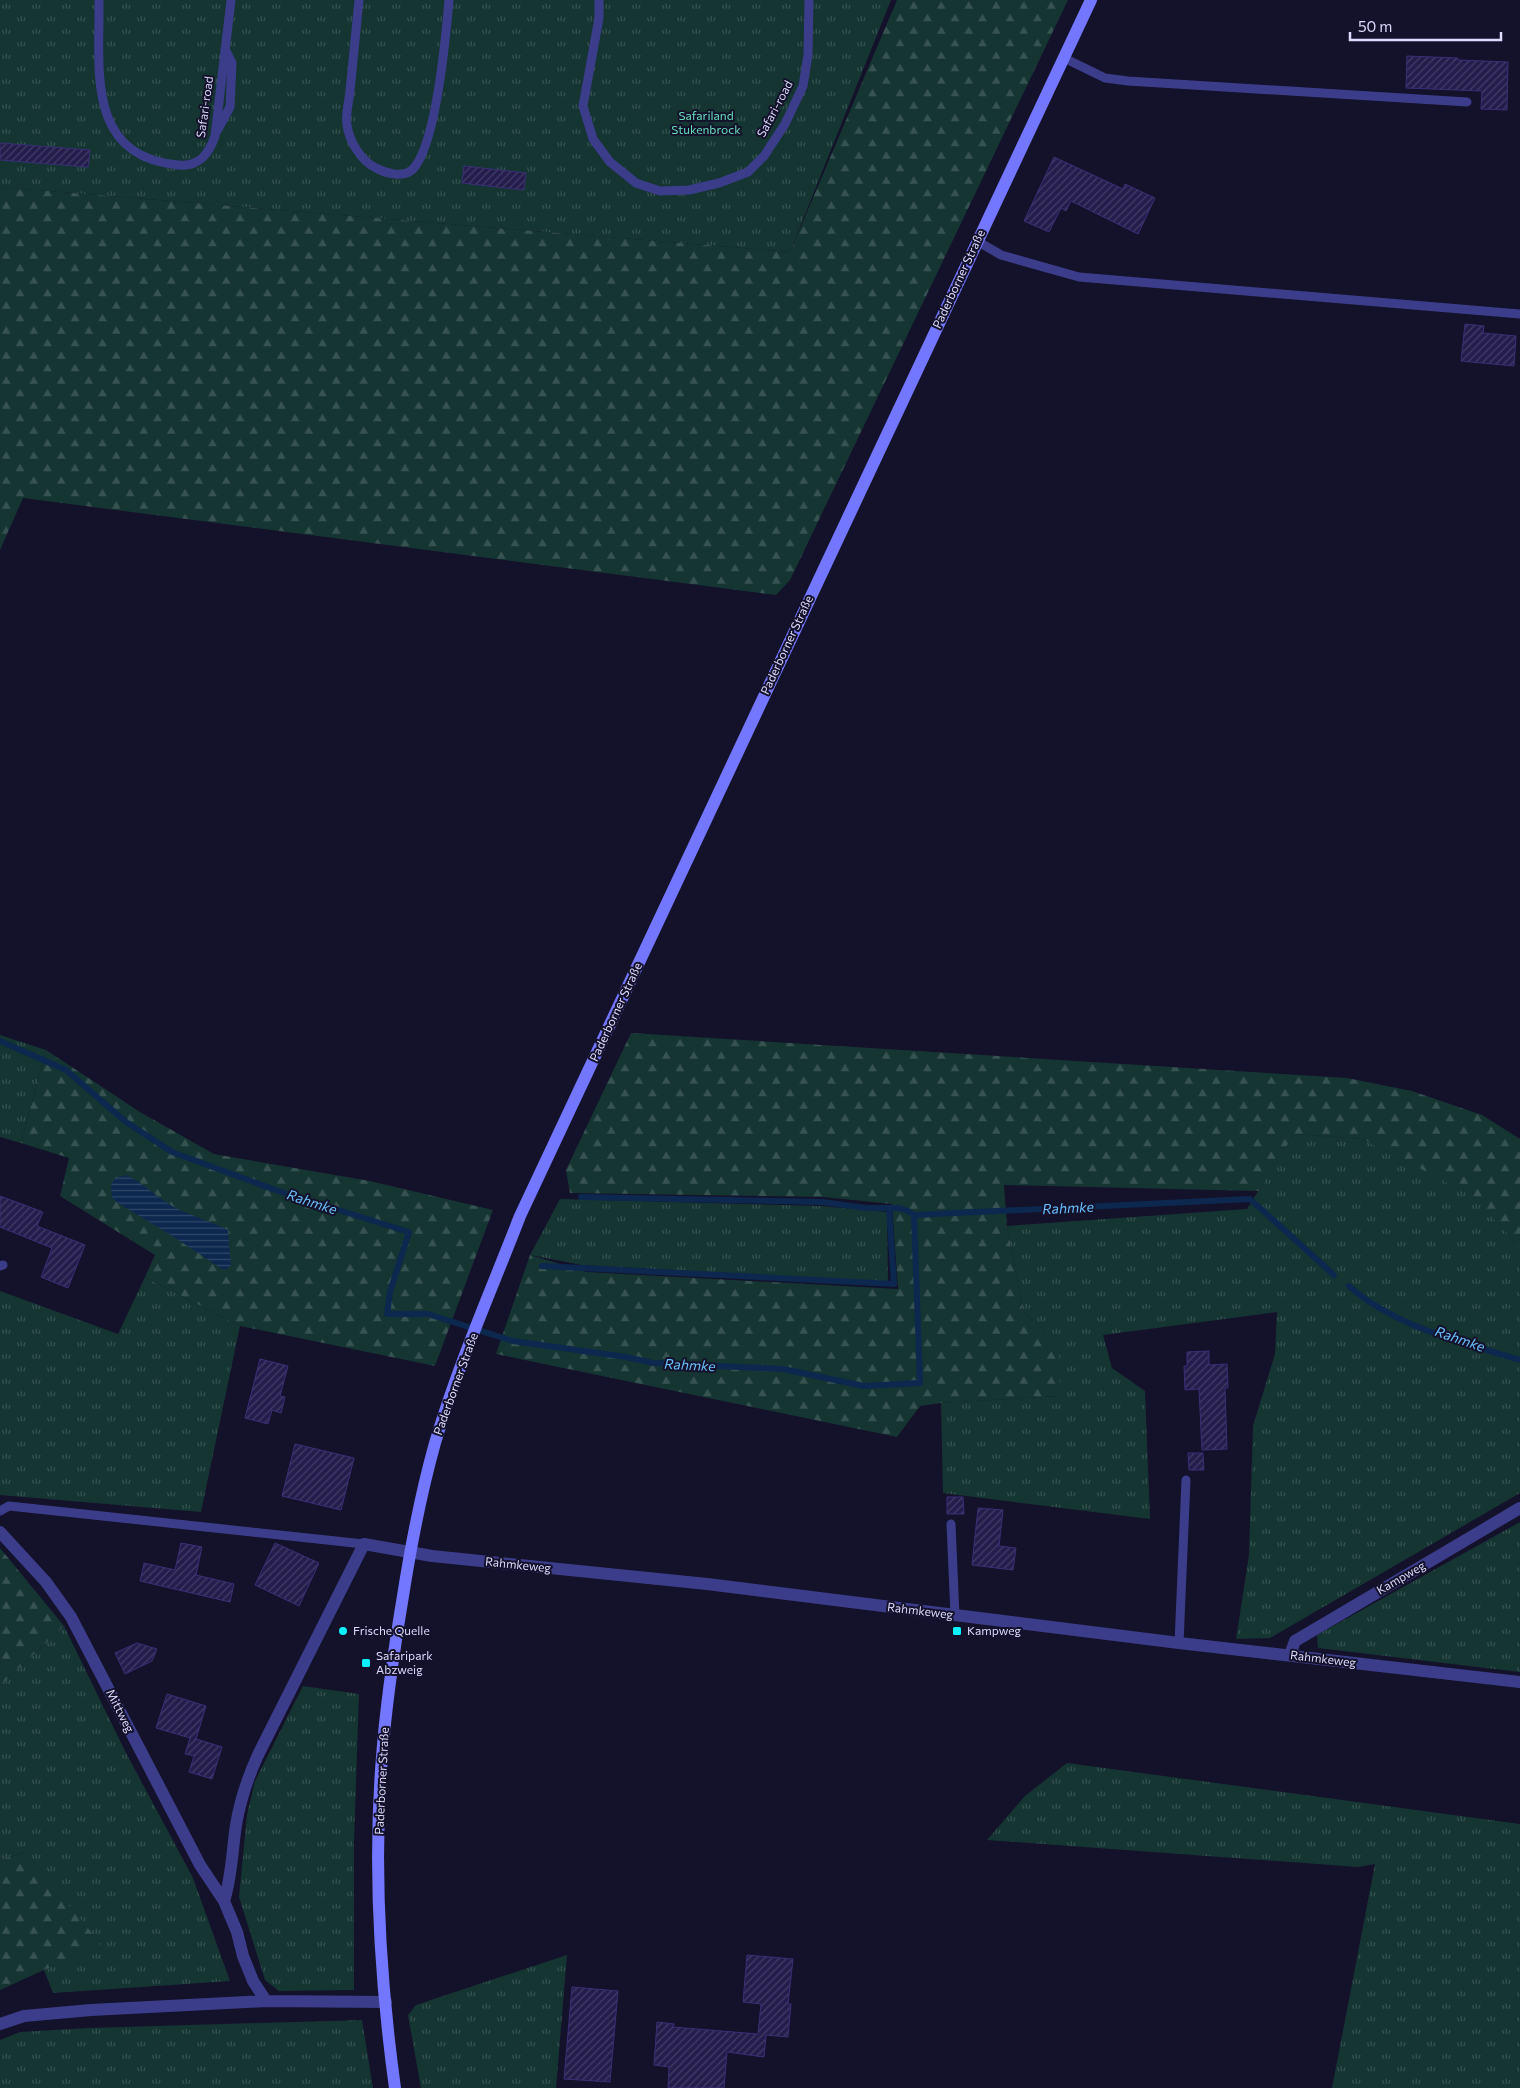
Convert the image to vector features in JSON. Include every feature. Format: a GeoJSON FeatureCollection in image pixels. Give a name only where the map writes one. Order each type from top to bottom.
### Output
{"type":"FeatureCollection","features":[{"type":"Feature","properties":{"kind":"main road","name":"Paderborner Straße"},"geometry":{"type":"LineString","coordinates":[[395,2088],[386,2002],[379,1886],[378,1829],[382,1758],[396,1636],[410,1551],[435,1443],[469,1345],[520,1216],[1091,0]]}},
{"type":"Feature","properties":{"kind":"street","name":"Kampweg"},"geometry":{"type":"LineString","coordinates":[[1290,1656],[1295,1641],[1520,1508]]}},
{"type":"Feature","properties":{"kind":"street","name":"Mittweg"},"geometry":{"type":"LineString","coordinates":[[0,1532],[46,1582],[71,1617],[200,1865],[224,1901],[237,1932],[243,1956],[253,1981],[266,2001]]}},
{"type":"Feature","properties":{"kind":"street"},"geometry":{"type":"LineString","coordinates":[[224,1901],[230,1883],[236,1824],[249,1775],[364,1544],[410,1551]]}},
{"type":"Feature","properties":{"kind":"street","name":"Rahmkeweg"},"geometry":{"type":"LineString","coordinates":[[410,1551],[432,1556],[707,1584],[955,1616],[1520,1682]]}},
{"type":"Feature","properties":{"kind":"street"},"geometry":{"type":"LineString","coordinates":[[0,2024],[24,2016],[91,2010],[266,2001],[386,2002]]}},
{"type":"Feature","properties":{"kind":"lane","name":"Safari-road"},"geometry":{"type":"LineString","coordinates":[[99,0],[100,92],[108,119],[125,146],[141,157],[159,163],[187,166],[202,159],[210,150],[215,136],[231,0]]}},
{"type":"Feature","properties":{"kind":"lane"},"geometry":{"type":"LineString","coordinates":[[359,0],[347,125],[354,147],[370,165],[385,173],[402,174],[411,170],[420,157],[428,134],[443,66],[449,0]]}},
{"type":"Feature","properties":{"kind":"lane","name":"Safari-road"},"geometry":{"type":"LineString","coordinates":[[599,0],[599,18],[583,106],[593,139],[610,162],[636,183],[660,191],[689,190],[719,183],[748,172],[764,156],[785,124],[803,86],[808,55],[809,0]]}},
{"type":"Feature","properties":{"kind":"lane"},"geometry":{"type":"LineString","coordinates":[[1064,58],[1105,78],[1128,81],[1467,102]]}},
{"type":"Feature","properties":{"kind":"lane"},"geometry":{"type":"LineString","coordinates":[[977,241],[1001,255],[1079,277],[1520,314]]}},
{"type":"Feature","properties":{"kind":"lane"},"geometry":{"type":"LineString","coordinates":[[1179,1643],[1186,1480]]}},
{"type":"Feature","properties":{"kind":"lane"},"geometry":{"type":"LineString","coordinates":[[0,1512],[9,1506],[364,1544]]}},
{"type":"Feature","properties":{"kind":"lane"},"geometry":{"type":"LineString","coordinates":[[951,1524],[955,1616]]}},
{"type":"Feature","properties":{"kind":"green space","name":"Safariland Stukenbrock"},"geometry":{"type":"Polygon","coordinates":[[[0,0],[891,0],[790,252],[0,187],[0,0]]]}},
{"type":"Feature","properties":{"kind":"green space"},"geometry":{"type":"Polygon","coordinates":[[[897,0],[1068,0],[790,580],[776,595],[23,498],[0,550],[0,187],[790,252],[897,0]]]}},
{"type":"Feature","properties":{"kind":"green space"},"geometry":{"type":"Polygon","coordinates":[[[631,1033],[1347,1078],[1412,1091],[1482,1115],[1520,1139],[1520,1247],[1471,1195],[1363,1139],[1294,1134],[1259,1191],[1004,1185],[1007,1226],[1023,1311],[1059,1347],[1060,1396],[920,1406],[897,1437],[496,1354],[530,1255],[587,1272],[898,1289],[892,1204],[824,1197],[570,1193],[566,1170],[631,1033]]]}},
{"type":"Feature","properties":{"kind":"green space"},"geometry":{"type":"Polygon","coordinates":[[[0,1035],[46,1050],[21,1143],[0,1137],[0,1035]]]}},
{"type":"Feature","properties":{"kind":"green space"},"geometry":{"type":"Polygon","coordinates":[[[46,1050],[140,1112],[214,1154],[370,1181],[493,1210],[435,1366],[240,1326],[145,1277],[155,1255],[60,1196],[69,1158],[21,1143],[46,1050]]]}},
{"type":"Feature","properties":{"kind":"green space"},"geometry":{"type":"Polygon","coordinates":[[[1294,1134],[1363,1139],[1472,1195],[1520,1247],[1520,1493],[1270,1638],[1236,1639],[1249,1555],[1253,1426],[1275,1354],[1277,1312],[1103,1335],[1112,1368],[1145,1391],[1150,1519],[943,1493],[941,1403],[1060,1396],[1045,1331],[1023,1311],[1007,1226],[1247,1209],[1294,1134]]]}},
{"type":"Feature","properties":{"kind":"green space"},"geometry":{"type":"Polygon","coordinates":[[[560,1199],[821,1206],[887,1212],[888,1282],[582,1265],[530,1255],[560,1199]]]}},
{"type":"Feature","properties":{"kind":"green space"},"geometry":{"type":"Polygon","coordinates":[[[145,1277],[240,1326],[201,1512],[0,1495],[0,1291],[118,1334],[145,1277]]]}},
{"type":"Feature","properties":{"kind":"green space"},"geometry":{"type":"Polygon","coordinates":[[[1520,1522],[1520,1672],[1318,1648],[1317,1635],[1520,1522]]]}},
{"type":"Feature","properties":{"kind":"green space"},"geometry":{"type":"Polygon","coordinates":[[[0,1548],[64,1626],[0,1686],[0,1548]]]}},
{"type":"Feature","properties":{"kind":"green space"},"geometry":{"type":"Polygon","coordinates":[[[64,1626],[125,1751],[193,1878],[230,1981],[53,1993],[44,1970],[100,1944],[25,1852],[0,1860],[0,1686],[64,1626]]]}},
{"type":"Feature","properties":{"kind":"green space"},"geometry":{"type":"Polygon","coordinates":[[[303,1686],[359,1694],[354,1842],[354,1990],[279,1991],[265,1980],[239,1897],[247,1815],[255,1781],[303,1686]]]}},
{"type":"Feature","properties":{"kind":"green space"},"geometry":{"type":"Polygon","coordinates":[[[1067,1763],[1520,1824],[1520,2088],[1332,2088],[1375,1864],[1358,1867],[987,1840],[1025,1796],[1067,1763]]]}},
{"type":"Feature","properties":{"kind":"green space"},"geometry":{"type":"Polygon","coordinates":[[[25,1852],[101,1944],[0,1990],[0,1860],[25,1852]]]}},
{"type":"Feature","properties":{"kind":"green space"},"geometry":{"type":"Polygon","coordinates":[[[567,1955],[556,2088],[421,2088],[408,2015],[416,2005],[567,1955]]]}},
{"type":"Feature","properties":{"kind":"green space"},"geometry":{"type":"Polygon","coordinates":[[[362,2020],[373,2088],[0,2088],[0,2040],[20,2032],[89,2028],[362,2020]]]}},
{"type":"Feature","properties":{"kind":"water"},"geometry":{"type":"Polygon","coordinates":[[[126,1175],[174,1207],[228,1230],[231,1265],[227,1269],[222,1269],[112,1198],[111,1185],[115,1178],[126,1175]]]}},
{"type":"Feature","properties":{"kind":"building"},"geometry":{"type":"Polygon","coordinates":[[[1407,56],[1508,62],[1507,110],[1481,109],[1482,91],[1406,88],[1407,56]]]}},
{"type":"Feature","properties":{"kind":"building"},"geometry":{"type":"Polygon","coordinates":[[[0,143],[90,150],[88,167],[0,160],[0,143]]]}},
{"type":"Feature","properties":{"kind":"building"},"geometry":{"type":"Polygon","coordinates":[[[1054,157],[1123,189],[1125,184],[1155,198],[1138,234],[1071,201],[1066,211],[1061,208],[1049,232],[1024,221],[1054,157]]]}},
{"type":"Feature","properties":{"kind":"building"},"geometry":{"type":"Polygon","coordinates":[[[464,166],[526,173],[524,190],[462,183],[464,166]]]}},
{"type":"Feature","properties":{"kind":"building"},"geometry":{"type":"Polygon","coordinates":[[[1465,324],[1484,326],[1483,333],[1516,336],[1514,366],[1461,361],[1465,324]]]}},
{"type":"Feature","properties":{"kind":"building"},"geometry":{"type":"Polygon","coordinates":[[[0,1196],[43,1212],[37,1226],[85,1245],[68,1288],[41,1277],[52,1248],[0,1227],[0,1196]]]}},
{"type":"Feature","properties":{"kind":"building"},"geometry":{"type":"Polygon","coordinates":[[[1209,1351],[1209,1365],[1227,1364],[1228,1388],[1225,1388],[1227,1449],[1202,1450],[1199,1389],[1185,1390],[1184,1366],[1187,1366],[1187,1352],[1209,1351]]]}},
{"type":"Feature","properties":{"kind":"building"},"geometry":{"type":"Polygon","coordinates":[[[260,1359],[288,1366],[280,1396],[285,1397],[281,1413],[272,1410],[268,1424],[245,1418],[260,1359]]]}},
{"type":"Feature","properties":{"kind":"building"},"geometry":{"type":"Polygon","coordinates":[[[295,1444],[354,1458],[341,1510],[282,1496],[295,1444]]]}},
{"type":"Feature","properties":{"kind":"building"},"geometry":{"type":"Polygon","coordinates":[[[1188,1453],[1203,1453],[1204,1470],[1189,1470],[1188,1453]]]}},
{"type":"Feature","properties":{"kind":"building"},"geometry":{"type":"Polygon","coordinates":[[[947,1497],[963,1497],[964,1514],[947,1514],[947,1497]]]}},
{"type":"Feature","properties":{"kind":"building"},"geometry":{"type":"Polygon","coordinates":[[[978,1508],[1003,1510],[999,1546],[1016,1548],[1013,1570],[972,1565],[978,1508]]]}},
{"type":"Feature","properties":{"kind":"building"},"geometry":{"type":"Polygon","coordinates":[[[181,1543],[202,1547],[196,1575],[234,1584],[230,1602],[140,1581],[144,1563],[175,1570],[181,1543]]]}},
{"type":"Feature","properties":{"kind":"building"},"geometry":{"type":"Polygon","coordinates":[[[275,1543],[319,1563],[299,1606],[255,1585],[275,1543]]]}},
{"type":"Feature","properties":{"kind":"building"},"geometry":{"type":"Polygon","coordinates":[[[137,1643],[157,1649],[152,1661],[125,1674],[115,1653],[137,1643]]]}},
{"type":"Feature","properties":{"kind":"building"},"geometry":{"type":"Polygon","coordinates":[[[167,1694],[206,1706],[196,1739],[222,1747],[212,1779],[189,1772],[194,1756],[185,1754],[190,1738],[156,1728],[167,1694]]]}},
{"type":"Feature","properties":{"kind":"building"},"geometry":{"type":"Polygon","coordinates":[[[747,1955],[793,1959],[788,2004],[791,2004],[788,2037],[766,2035],[764,2057],[727,2052],[724,2088],[668,2088],[669,2067],[654,2065],[657,2022],[674,2024],[673,2027],[758,2034],[761,2004],[743,2002],[747,1955]]]}},
{"type":"Feature","properties":{"kind":"building"},"geometry":{"type":"Polygon","coordinates":[[[572,1987],[618,1991],[610,2082],[564,2079],[572,1987]]]}},
{"type":"Feature","properties":{"kind":"waterway","name":"Rahmke"},"geometry":{"type":"LineString","coordinates":[[0,1041],[66,1070],[126,1122],[172,1152],[281,1192],[409,1232],[390,1292],[387,1314],[428,1314],[513,1341],[626,1357],[653,1363],[783,1369],[864,1386],[920,1383],[914,1215],[1250,1199],[1334,1275]]}},
{"type":"Feature","properties":{"kind":"waterway"},"geometry":{"type":"LineString","coordinates":[[581,1197],[822,1202],[866,1208],[899,1208],[914,1215]]}},
{"type":"Feature","properties":{"kind":"waterway","name":"Rahmke"},"geometry":{"type":"LineString","coordinates":[[542,1266],[894,1284],[889,1209]]}},
{"type":"Feature","properties":{"kind":"waterway","name":"Rahmke"},"geometry":{"type":"LineString","coordinates":[[1349,1286],[1367,1300],[1408,1323],[1430,1332],[1520,1360]]}},
{"type":"Feature","properties":{"kind":"place","name":"Frische Quelle"},"geometry":{"type":"Point","coordinates":[343,1631]}},
{"type":"Feature","properties":{"kind":"place","name":"Kampweg"},"geometry":{"type":"Point","coordinates":[957,1631]}},
{"type":"Feature","properties":{"kind":"place","name":"Safaripark Abzweig"},"geometry":{"type":"Point","coordinates":[366,1663]}}]}
